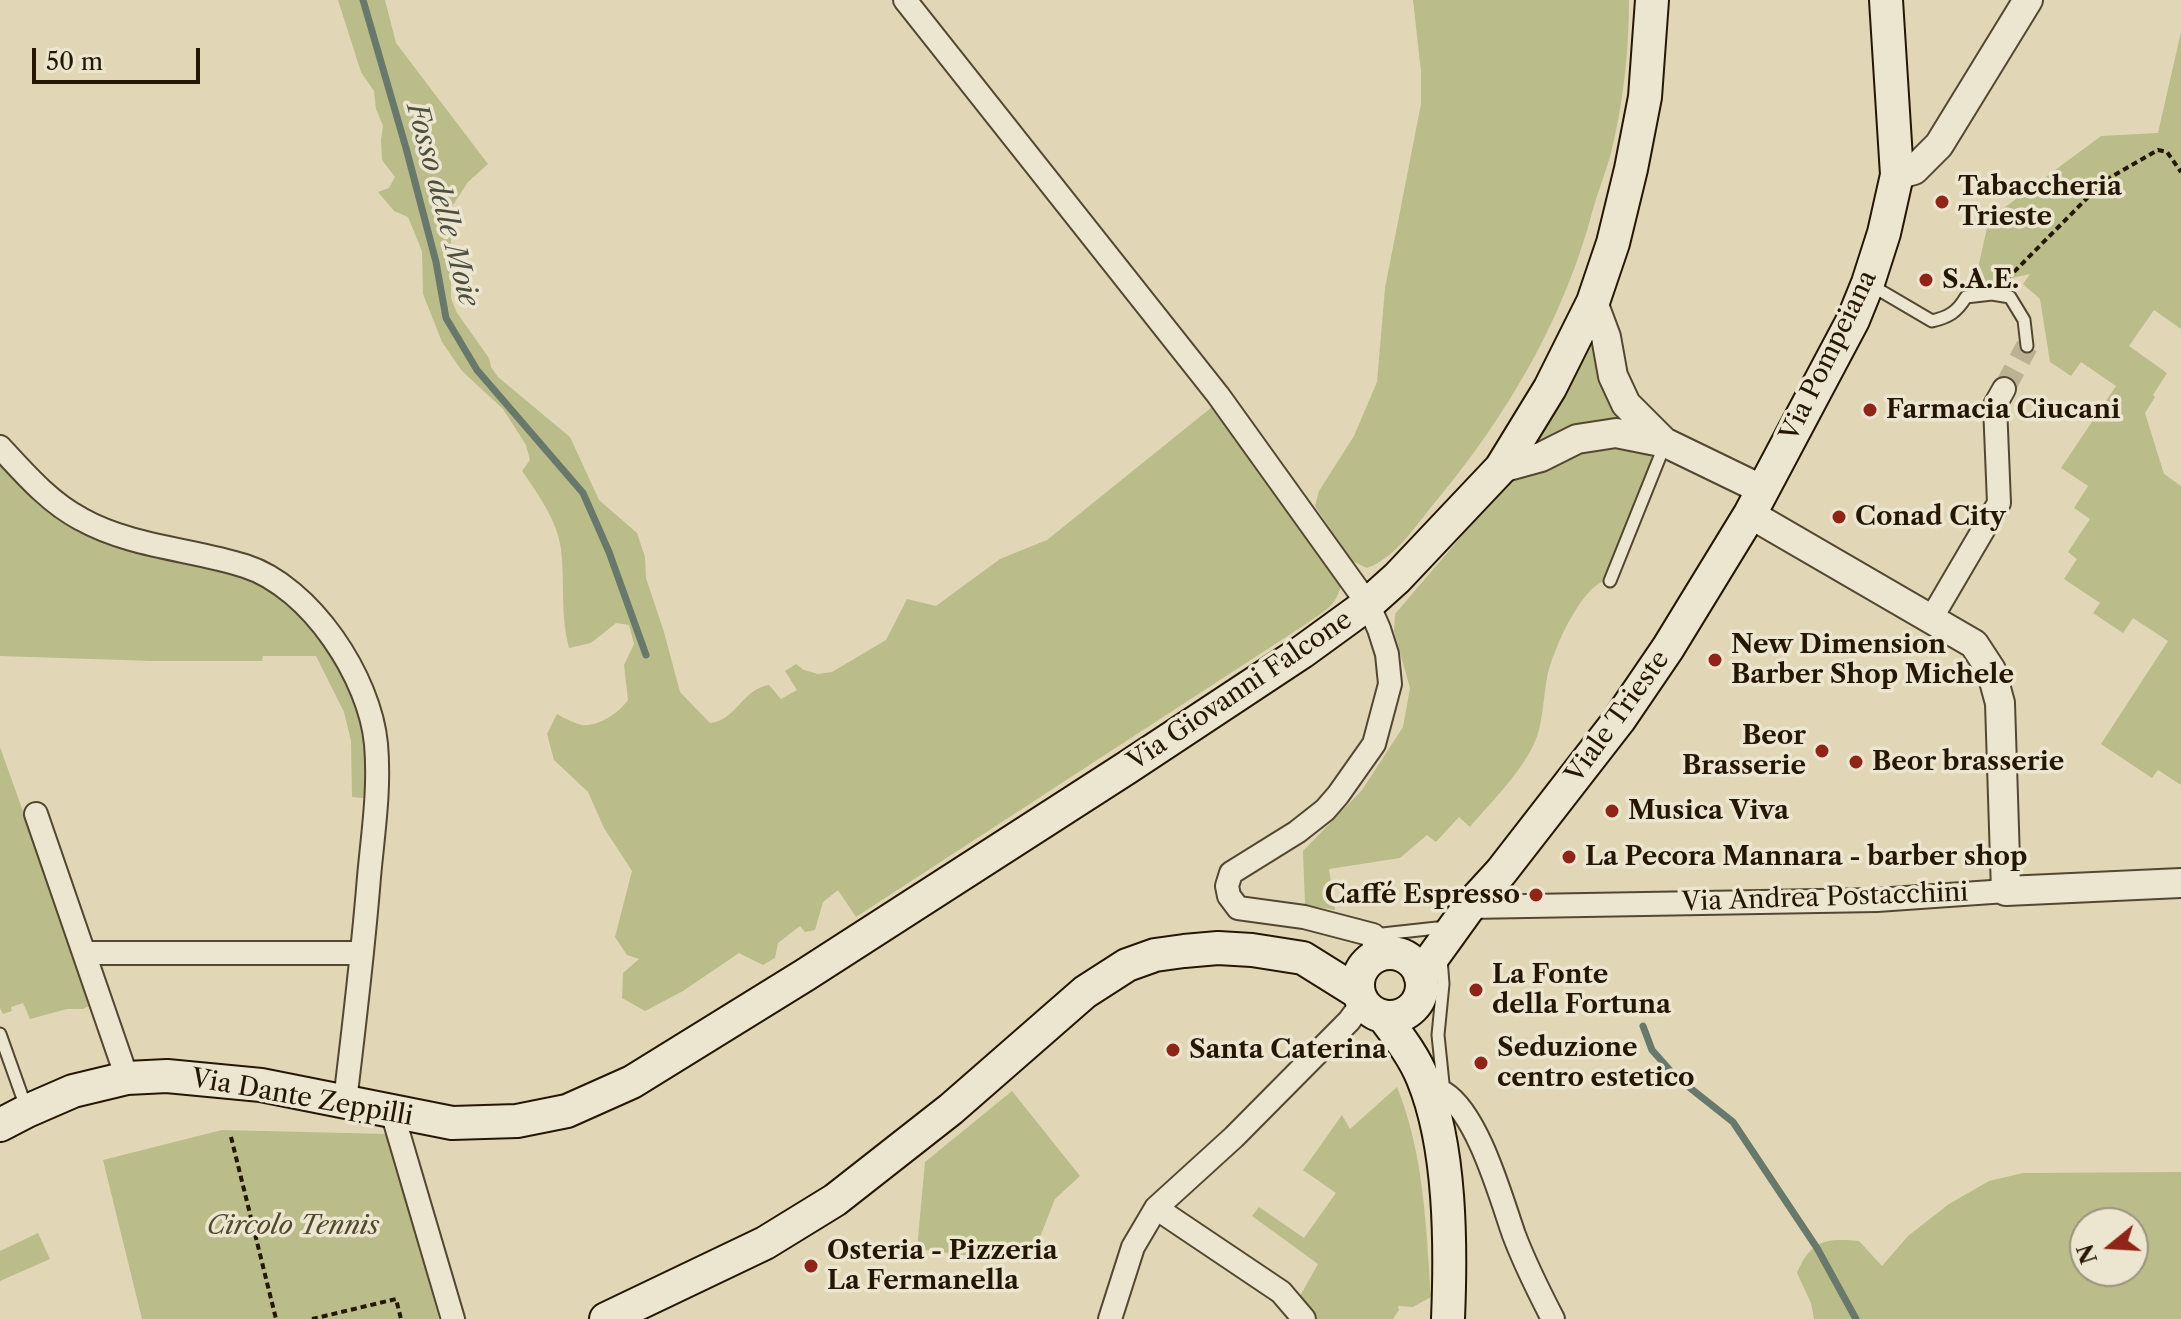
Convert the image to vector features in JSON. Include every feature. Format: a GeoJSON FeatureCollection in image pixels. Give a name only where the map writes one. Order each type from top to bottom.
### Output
{"type":"FeatureCollection","features":[{"type":"Feature","properties":{"kind":"main road","name":"Via Giovanni Falcone"},"geometry":{"type":"LineString","coordinates":[[517,1121],[567,1111],[632,1082],[1116,776],[1302,652],[1368,604],[1397,578],[1501,468],[1550,388],[1593,302],[1613,243],[1631,169],[1645,97],[1652,0]]}},
{"type":"Feature","properties":{"kind":"main road","name":"Via Pompeiana"},"geometry":{"type":"LineString","coordinates":[[1756,502],[1827,370],[1868,283],[1897,175],[1886,0]]}},
{"type":"Feature","properties":{"kind":"main road","name":"Viale Trieste"},"geometry":{"type":"LineString","coordinates":[[1417,990],[1440,936],[1501,872],[1619,720],[1713,577],[1756,502]]}},
{"type":"Feature","properties":{"kind":"main road","name":"Viale Trieste"},"geometry":{"type":"LineString","coordinates":[[1377,952],[1440,936]]}},
{"type":"Feature","properties":{"kind":"main road"},"geometry":{"type":"LineString","coordinates":[[606,1319],[765,1243],[835,1200],[951,1109],[1106,976],[1155,955],[1218,948],[1303,958],[1377,952],[1410,960],[1445,1178],[1448,1319]]}},
{"type":"Feature","properties":{"kind":"main road"},"geometry":{"type":"LineString","coordinates":[[1368,1004],[1359,977],[1377,952]]}},
{"type":"Feature","properties":{"kind":"main road"},"geometry":{"type":"LineString","coordinates":[[1303,958],[1368,1004],[1403,1042],[1432,1088]]}},
{"type":"Feature","properties":{"kind":"main road"},"geometry":{"type":"LineString","coordinates":[[1368,1004],[1401,1015],[1417,990]]}},
{"type":"Feature","properties":{"kind":"main road","name":"Via Dante Zeppilli"},"geometry":{"type":"LineString","coordinates":[[14,1118],[73,1091],[127,1078],[167,1076],[261,1085],[452,1123],[517,1121]]}},
{"type":"Feature","properties":{"kind":"street"},"geometry":{"type":"LineString","coordinates":[[905,0],[1218,395],[1368,604],[1387,654],[1390,684],[1374,744],[1325,810],[1297,832],[1231,873],[1227,886],[1229,896],[1238,908],[1304,917],[1377,952]]}},
{"type":"Feature","properties":{"kind":"street"},"geometry":{"type":"LineString","coordinates":[[1897,175],[1914,170],[1939,145],[2028,0]]}},
{"type":"Feature","properties":{"kind":"street"},"geometry":{"type":"LineString","coordinates":[[1593,302],[1606,337],[1613,376],[1626,404],[1666,443],[1931,619],[1974,644],[1991,670],[2000,703],[2006,891]]}},
{"type":"Feature","properties":{"kind":"street"},"geometry":{"type":"LineString","coordinates":[[1931,619],[1999,503],[1995,405],[2004,389]]}},
{"type":"Feature","properties":{"kind":"street"},"geometry":{"type":"LineString","coordinates":[[1501,468],[1541,457],[1577,439],[1616,433],[1666,443]]}},
{"type":"Feature","properties":{"kind":"street"},"geometry":{"type":"LineString","coordinates":[[0,447],[53,501],[84,521],[132,538],[248,566],[287,588],[332,637],[366,701],[376,742],[377,799],[345,1101]]}},
{"type":"Feature","properties":{"kind":"street"},"geometry":{"type":"LineString","coordinates":[[36,814],[127,1078]]}},
{"type":"Feature","properties":{"kind":"street","name":"Via Andrea Postacchini"},"geometry":{"type":"LineString","coordinates":[[1469,907],[1877,900],[2181,883]]}},
{"type":"Feature","properties":{"kind":"street"},"geometry":{"type":"LineString","coordinates":[[84,953],[362,953]]}},
{"type":"Feature","properties":{"kind":"street"},"geometry":{"type":"LineString","coordinates":[[1110,1319],[1133,1247],[1156,1208],[1234,1137],[1368,1004]]}},
{"type":"Feature","properties":{"kind":"street"},"geometry":{"type":"LineString","coordinates":[[1432,1088],[1452,1098],[1470,1123],[1536,1286],[1553,1319]]}},
{"type":"Feature","properties":{"kind":"street"},"geometry":{"type":"LineString","coordinates":[[392,1112],[453,1319]]}},
{"type":"Feature","properties":{"kind":"street"},"geometry":{"type":"LineString","coordinates":[[1156,1208],[1281,1292],[1304,1319]]}},
{"type":"Feature","properties":{"kind":"lane"},"geometry":{"type":"LineString","coordinates":[[1868,283],[1932,321],[1947,318],[1958,310],[1966,297],[1992,294],[2010,297],[2024,320],[2027,346]]}},
{"type":"Feature","properties":{"kind":"lane"},"geometry":{"type":"LineString","coordinates":[[1610,581],[1666,443]]}},
{"type":"Feature","properties":{"kind":"lane"},"geometry":{"type":"LineString","coordinates":[[1432,1088],[1443,984],[1440,936]]}},
{"type":"Feature","properties":{"kind":"lane"},"geometry":{"type":"LineString","coordinates":[[0,1034],[14,1118]]}},
{"type":"Feature","properties":{"kind":"path"},"geometry":{"type":"LineString","coordinates":[[2010,297],[2007,279],[2104,181],[2158,150],[2167,152],[2181,172]]}},
{"type":"Feature","properties":{"kind":"path"},"geometry":{"type":"LineString","coordinates":[[231,1137],[276,1319]]}},
{"type":"Feature","properties":{"kind":"path"},"geometry":{"type":"LineString","coordinates":[[312,1319],[396,1299],[401,1319]]}},
{"type":"Feature","properties":{"kind":"green space"},"geometry":{"type":"Polygon","coordinates":[[[338,0],[385,0],[396,43],[488,164],[468,182],[451,208],[451,298],[457,313],[489,358],[498,377],[570,437],[599,500],[637,533],[645,557],[646,578],[680,692],[710,723],[726,717],[760,688],[769,685],[781,699],[797,690],[785,671],[796,664],[818,674],[832,672],[886,640],[907,599],[936,606],[1000,559],[1047,540],[1217,403],[1341,581],[1338,596],[1330,607],[1306,624],[856,917],[838,890],[823,902],[815,930],[805,932],[800,926],[778,943],[775,958],[763,965],[739,953],[683,991],[645,1011],[622,998],[623,973],[639,959],[627,955],[615,937],[632,871],[604,828],[588,792],[554,760],[547,734],[557,714],[582,725],[595,724],[614,714],[628,700],[624,665],[634,644],[629,625],[616,623],[591,643],[569,648],[559,538],[546,508],[522,471],[530,460],[526,445],[503,409],[462,371],[442,342],[423,294],[422,251],[408,217],[394,211],[378,192],[389,188],[395,177],[382,160],[383,126],[376,109],[374,91],[361,72],[338,0]]]}},
{"type":"Feature","properties":{"kind":"green space"},"geometry":{"type":"Polygon","coordinates":[[[1413,0],[1629,0],[1626,59],[1622,99],[1610,157],[1567,288],[1531,364],[1487,435],[1413,530],[1388,556],[1367,568],[1350,560],[1315,506],[1319,491],[1354,436],[1377,382],[1385,288],[1421,104],[1421,72],[1413,0]]]}},
{"type":"Feature","properties":{"kind":"green space"},"geometry":{"type":"Polygon","coordinates":[[[2181,32],[2181,329],[2154,310],[2129,346],[2167,373],[2145,413],[2164,474],[2181,486],[2181,785],[2158,770],[2152,778],[2101,744],[2168,641],[2133,618],[2123,633],[2093,613],[2100,603],[2064,579],[2077,559],[2068,552],[2090,519],[2074,508],[2088,486],[2061,468],[2116,386],[2081,362],[2071,376],[2050,362],[2040,299],[2023,284],[2030,274],[1974,286],[1989,219],[2101,136],[2158,133],[2181,32]]]}},
{"type":"Feature","properties":{"kind":"green space"},"geometry":{"type":"Polygon","coordinates":[[[1594,342],[1629,421],[1540,443],[1538,440],[1594,342]]]}},
{"type":"Feature","properties":{"kind":"green space"},"geometry":{"type":"Polygon","coordinates":[[[1585,443],[1642,445],[1654,461],[1606,580],[1587,595],[1561,638],[1547,678],[1539,729],[1528,755],[1470,827],[1459,817],[1436,842],[1427,835],[1400,858],[1329,869],[1335,910],[1305,905],[1303,851],[1362,790],[1403,727],[1410,688],[1394,631],[1395,614],[1501,490],[1530,469],[1585,443]]]}},
{"type":"Feature","properties":{"kind":"green space"},"geometry":{"type":"Polygon","coordinates":[[[0,463],[50,505],[246,569],[311,619],[362,703],[373,799],[352,797],[351,741],[344,712],[316,656],[263,656],[262,661],[153,661],[0,656],[0,463]]]}},
{"type":"Feature","properties":{"kind":"green space"},"geometry":{"type":"Polygon","coordinates":[[[0,747],[90,999],[91,1005],[83,1009],[67,1009],[30,1019],[23,1003],[3,1014],[0,1008],[0,747]]]}},
{"type":"Feature","properties":{"kind":"green space"},"geometry":{"type":"Polygon","coordinates":[[[1397,1087],[1418,1164],[1431,1297],[1413,1307],[1398,1306],[1393,1319],[1316,1319],[1300,1296],[1318,1264],[1252,1216],[1259,1207],[1304,1238],[1336,1193],[1303,1170],[1342,1115],[1350,1129],[1397,1087]]]}},
{"type":"Feature","properties":{"kind":"green space"},"geometry":{"type":"Polygon","coordinates":[[[1012,1091],[1080,1176],[1055,1199],[1040,1237],[1018,1262],[917,1249],[925,1162],[1012,1091]]]}},
{"type":"Feature","properties":{"kind":"green space","name":"Circolo Tennis"},"geometry":{"type":"Polygon","coordinates":[[[222,1130],[388,1134],[439,1319],[142,1319],[103,1160],[222,1130]]]}},
{"type":"Feature","properties":{"kind":"green space"},"geometry":{"type":"Polygon","coordinates":[[[2181,1172],[2181,1319],[1814,1319],[1811,1303],[1797,1273],[1814,1248],[1828,1241],[1859,1241],[1882,1266],[1908,1236],[1949,1204],[1989,1181],[2023,1173],[2181,1172]]]}},
{"type":"Feature","properties":{"kind":"green space"},"geometry":{"type":"Polygon","coordinates":[[[38,1233],[50,1259],[0,1281],[0,1251],[38,1233]]]}},
{"type":"Feature","properties":{"kind":"waterway","name":"Fosso delle Moie"},"geometry":{"type":"LineString","coordinates":[[363,0],[436,262],[446,318],[477,370],[583,493],[609,552],[646,655]]}},
{"type":"Feature","properties":{"kind":"waterway"},"geometry":{"type":"LineString","coordinates":[[1643,1026],[1652,1050],[1675,1076],[1733,1122],[1817,1248],[1856,1319]]}},
{"type":"Feature","properties":{"kind":"tunnel"},"geometry":{"type":"LineString","coordinates":[[2004,389],[2027,346]]}},
{"type":"Feature","properties":{"kind":"place","name":"Tabaccheria Trieste"},"geometry":{"type":"Point","coordinates":[1942,202]}},
{"type":"Feature","properties":{"kind":"place","name":"S.A.E."},"geometry":{"type":"Point","coordinates":[1926,280]}},
{"type":"Feature","properties":{"kind":"place","name":"Farmacia Ciucani"},"geometry":{"type":"Point","coordinates":[1870,410]}},
{"type":"Feature","properties":{"kind":"place","name":"Conad City"},"geometry":{"type":"Point","coordinates":[1839,517]}},
{"type":"Feature","properties":{"kind":"place","name":"New Dimension Barber Shop Michele"},"geometry":{"type":"Point","coordinates":[1715,660]}},
{"type":"Feature","properties":{"kind":"place","name":"Beor Brasserie"},"geometry":{"type":"Point","coordinates":[1822,751]}},
{"type":"Feature","properties":{"kind":"place","name":"Beor brasserie"},"geometry":{"type":"Point","coordinates":[1856,762]}},
{"type":"Feature","properties":{"kind":"place","name":"Musica Viva"},"geometry":{"type":"Point","coordinates":[1612,811]}},
{"type":"Feature","properties":{"kind":"place","name":"La Pecora Mannara - barber shop"},"geometry":{"type":"Point","coordinates":[1569,857]}},
{"type":"Feature","properties":{"kind":"place","name":"Caffé Espresso"},"geometry":{"type":"Point","coordinates":[1536,895]}},
{"type":"Feature","properties":{"kind":"place","name":"La Fonte della Fortuna"},"geometry":{"type":"Point","coordinates":[1476,990]}},
{"type":"Feature","properties":{"kind":"place","name":"Santa Caterina"},"geometry":{"type":"Point","coordinates":[1173,1050]}},
{"type":"Feature","properties":{"kind":"place","name":"Seduzione centro estetico"},"geometry":{"type":"Point","coordinates":[1481,1063]}},
{"type":"Feature","properties":{"kind":"place","name":"Osteria - Pizzeria La Fermanella"},"geometry":{"type":"Point","coordinates":[811,1266]}}]}
